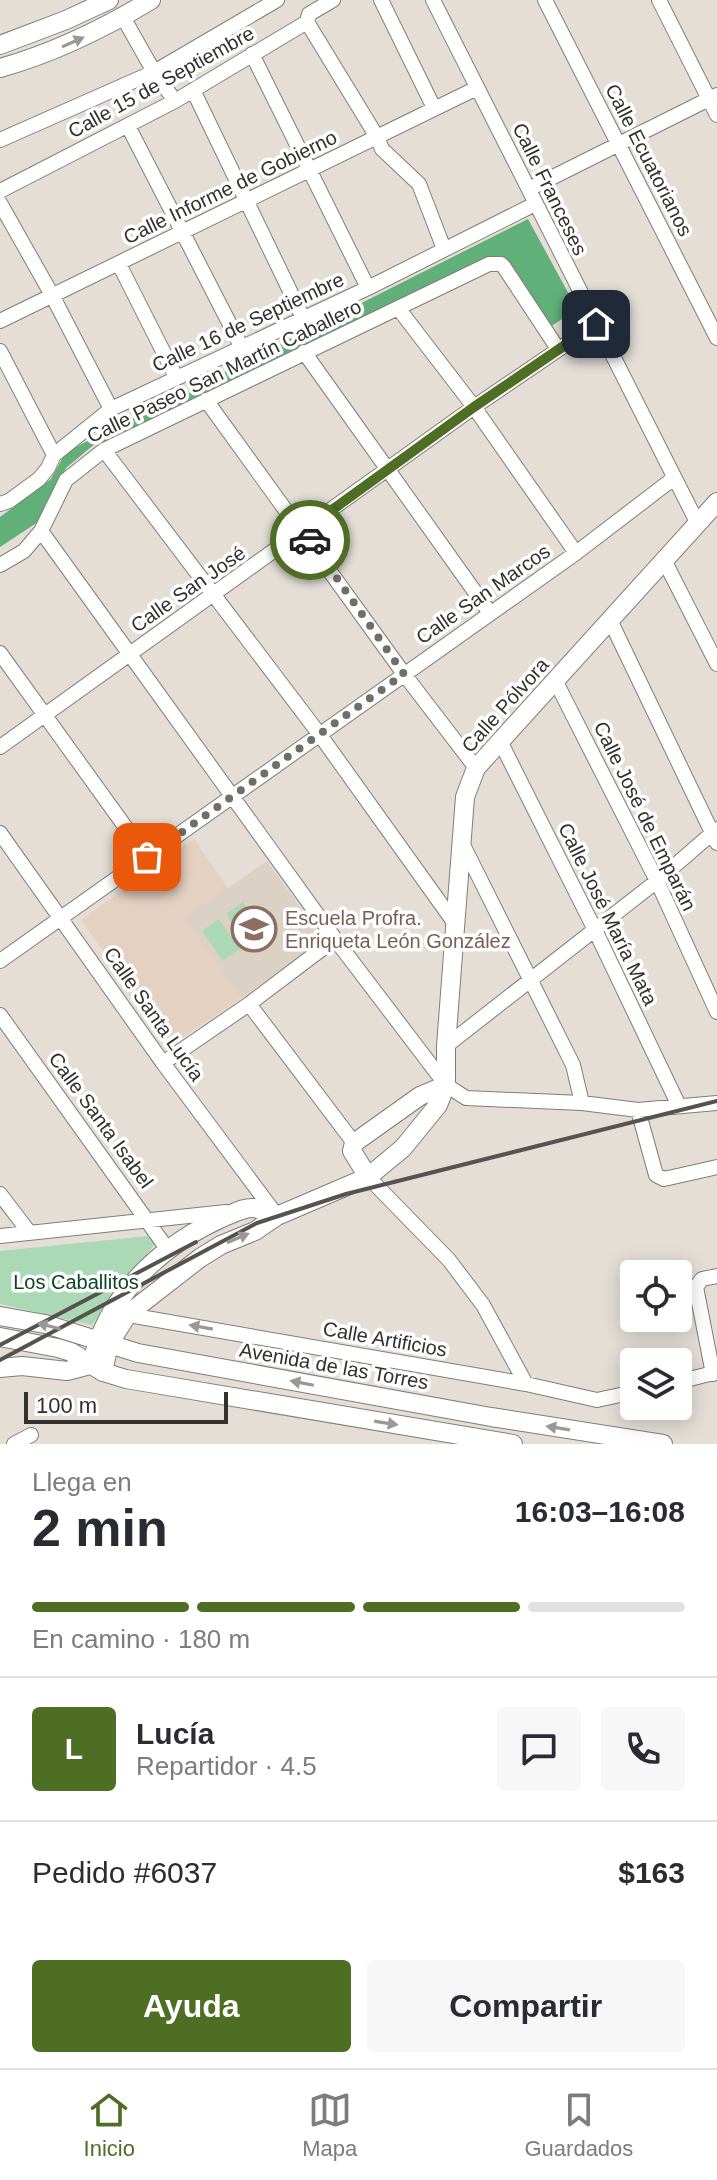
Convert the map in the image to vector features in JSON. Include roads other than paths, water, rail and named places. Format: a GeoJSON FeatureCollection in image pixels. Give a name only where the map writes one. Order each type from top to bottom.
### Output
{"type":"FeatureCollection","features":[{"type":"Feature","properties":{"kind":"street"},"geometry":{"type":"LineString","coordinates":[[0,45],[109,0]]}},
{"type":"Feature","properties":{"kind":"street"},"geometry":{"type":"LineString","coordinates":[[0,68],[75,41],[151,0]]}},
{"type":"Feature","properties":{"kind":"street"},"geometry":{"type":"LineString","coordinates":[[0,140],[154,72],[277,0]]}},
{"type":"Feature","properties":{"kind":"street","name":"Calle 15 de Septiembre"},"geometry":{"type":"LineString","coordinates":[[0,191],[175,101],[307,22],[309,14],[333,0]]}},
{"type":"Feature","properties":{"kind":"street"},"geometry":{"type":"LineString","coordinates":[[381,0],[434,108]]}},
{"type":"Feature","properties":{"kind":"street","name":"Calle Franceses"},"geometry":{"type":"LineString","coordinates":[[433,0],[698,524]]}},
{"type":"Feature","properties":{"kind":"street","name":"Calle Ecuatorianos"},"geometry":{"type":"LineString","coordinates":[[545,0],[717,338]]}},
{"type":"Feature","properties":{"kind":"street"},"geometry":{"type":"LineString","coordinates":[[659,0],[713,97],[717,115]]}},
{"type":"Feature","properties":{"kind":"street"},"geometry":{"type":"LineString","coordinates":[[123,17],[154,72],[175,101]]}},
{"type":"Feature","properties":{"kind":"street"},"geometry":{"type":"LineString","coordinates":[[307,22],[382,149],[419,184],[444,249]]}},
{"type":"Feature","properties":{"kind":"street"},"geometry":{"type":"LineString","coordinates":[[252,54],[368,288]]}},
{"type":"Feature","properties":{"kind":"street","name":"Calle Informe de Gobierno"},"geometry":{"type":"LineString","coordinates":[[0,321],[477,88]]}},
{"type":"Feature","properties":{"kind":"street"},"geometry":{"type":"LineString","coordinates":[[193,90],[303,318]]}},
{"type":"Feature","properties":{"kind":"street"},"geometry":{"type":"LineString","coordinates":[[529,189],[713,97]]}},
{"type":"Feature","properties":{"kind":"street"},"geometry":{"type":"LineString","coordinates":[[128,126],[241,346]]}},
{"type":"Feature","properties":{"kind":"street"},"geometry":{"type":"LineString","coordinates":[[0,203],[111,409]]}},
{"type":"Feature","properties":{"kind":"street","name":"Calle 16 de Septiembre"},"geometry":{"type":"LineString","coordinates":[[0,504],[39,479],[54,455],[111,409],[368,288],[535,204]]}},
{"type":"Feature","properties":{"kind":"street"},"geometry":{"type":"LineString","coordinates":[[119,264],[176,377]]}},
{"type":"Feature","properties":{"kind":"street","name":"Calle Paseo San Martín Caballero"},"geometry":{"type":"LineString","coordinates":[[0,565],[24,551],[41,531],[66,480],[104,450],[489,264],[504,267],[558,349]]}},
{"type":"Feature","properties":{"kind":"street"},"geometry":{"type":"LineString","coordinates":[[398,308],[474,407],[576,553]]}},
{"type":"Feature","properties":{"kind":"street","name":"Calle San José"},"geometry":{"type":"LineString","coordinates":[[0,747],[474,407],[596,324]]}},
{"type":"Feature","properties":{"kind":"street"},"geometry":{"type":"LineString","coordinates":[[0,351],[54,455]]}},
{"type":"Feature","properties":{"kind":"street"},"geometry":{"type":"LineString","coordinates":[[304,352],[490,613]]}},
{"type":"Feature","properties":{"kind":"street"},"geometry":{"type":"LineString","coordinates":[[206,400],[404,674],[476,768]]}},
{"type":"Feature","properties":{"kind":"street"},"geometry":{"type":"LineString","coordinates":[[104,450],[320,735],[456,925]]}},
{"type":"Feature","properties":{"kind":"street","name":"Calle San Marcos"},"geometry":{"type":"LineString","coordinates":[[0,961],[576,553],[674,478]]}},
{"type":"Feature","properties":{"kind":"street","name":"Calle Pólvora"},"geometry":{"type":"LineString","coordinates":[[446,1085],[460,840],[465,797],[476,768],[717,502]]}},
{"type":"Feature","properties":{"kind":"street"},"geometry":{"type":"LineString","coordinates":[[41,531],[335,939],[446,1085],[466,1098],[582,1103],[638,1110],[717,1103]]}},
{"type":"Feature","properties":{"kind":"street"},"geometry":{"type":"LineString","coordinates":[[664,560],[717,664]]}},
{"type":"Feature","properties":{"kind":"street"},"geometry":{"type":"LineString","coordinates":[[446,1046],[715,835],[610,620]]}},
{"type":"Feature","properties":{"kind":"street"},"geometry":{"type":"LineString","coordinates":[[0,653],[147,857]]}},
{"type":"Feature","properties":{"kind":"street","name":"Calle José de Emparán"},"geometry":{"type":"LineString","coordinates":[[556,682],[657,881],[717,1012]]}},
{"type":"Feature","properties":{"kind":"street","name":"Calle José María Mata"},"geometry":{"type":"LineString","coordinates":[[500,741],[679,1106]]}},
{"type":"Feature","properties":{"kind":"street","name":"Calle Santa Lucía"},"geometry":{"type":"LineString","coordinates":[[0,833],[163,1063],[277,1216]]}},
{"type":"Feature","properties":{"kind":"street"},"geometry":{"type":"LineString","coordinates":[[460,840],[573,1065],[582,1103]]}},
{"type":"Feature","properties":{"kind":"street"},"geometry":{"type":"LineString","coordinates":[[163,1063],[249,1004],[335,939]]}},
{"type":"Feature","properties":{"kind":"street"},"geometry":{"type":"LineString","coordinates":[[249,1004],[354,1143]]}},
{"type":"Feature","properties":{"kind":"street","name":"Calle Santa Isabel"},"geometry":{"type":"LineString","coordinates":[[0,1015],[168,1250]]}},
{"type":"Feature","properties":{"kind":"street"},"geometry":{"type":"LineString","coordinates":[[446,1085],[420,1096],[354,1143],[352,1151],[368,1177],[449,1260],[493,1321],[526,1384]]}},
{"type":"Feature","properties":{"kind":"street"},"geometry":{"type":"LineString","coordinates":[[120,1313],[221,1245],[255,1231],[277,1216],[368,1177],[403,1148],[424,1124],[438,1105],[446,1085]]}},
{"type":"Feature","properties":{"kind":"street"},"geometry":{"type":"LineString","coordinates":[[638,1110],[654,1171],[664,1179],[717,1167]]}},
{"type":"Feature","properties":{"kind":"street"},"geometry":{"type":"LineString","coordinates":[[0,1194],[29,1232]]}},
{"type":"Feature","properties":{"kind":"street"},"geometry":{"type":"LineString","coordinates":[[0,1236],[150,1222],[253,1208],[277,1216]]}},
{"type":"Feature","properties":{"kind":"street"},"geometry":{"type":"LineString","coordinates":[[97,1368],[104,1342],[148,1266],[200,1228],[242,1210]]}},
{"type":"Feature","properties":{"kind":"street"},"geometry":{"type":"LineString","coordinates":[[692,1379],[715,1373],[696,1287],[702,1279],[717,1276]]}},
{"type":"Feature","properties":{"kind":"street","name":"Calle Artificios"},"geometry":{"type":"LineString","coordinates":[[120,1313],[526,1384],[597,1400],[620,1395]]}},
{"type":"Feature","properties":{"kind":"street","name":"Avenida de las Torres"},"geometry":{"type":"LineString","coordinates":[[0,1316],[45,1324],[153,1356],[491,1417],[663,1444]]}},
{"type":"Feature","properties":{"kind":"street"},"geometry":{"type":"LineString","coordinates":[[0,1337],[71,1352],[97,1368],[126,1379],[513,1444]]}},
{"type":"Feature","properties":{"kind":"street"},"geometry":{"type":"LineString","coordinates":[[0,1368],[22,1366],[67,1371],[97,1368]]}},
{"type":"Feature","properties":{"kind":"street"},"geometry":{"type":"LineString","coordinates":[[487,1442],[491,1417]]}},
{"type":"Feature","properties":{"kind":"street"},"geometry":{"type":"LineString","coordinates":[[14,1444],[31,1435]]}},
{"type":"Feature","properties":{"kind":"railway"},"geometry":{"type":"LineString","coordinates":[[0,1360],[257,1223],[346,1194],[717,1101]]}},
{"type":"Feature","properties":{"kind":"railway"},"geometry":{"type":"LineString","coordinates":[[0,1345],[196,1242]]}},
{"type":"Feature","properties":{"kind":"place","name":"Escuela Profra. Enriqueta León González"},"geometry":{"type":"Point","coordinates":[254,929]}},
{"type":"Feature","properties":{"kind":"park label","name":"Los Caballitos"},"geometry":{"type":"Point","coordinates":[76,1282]}}]}
